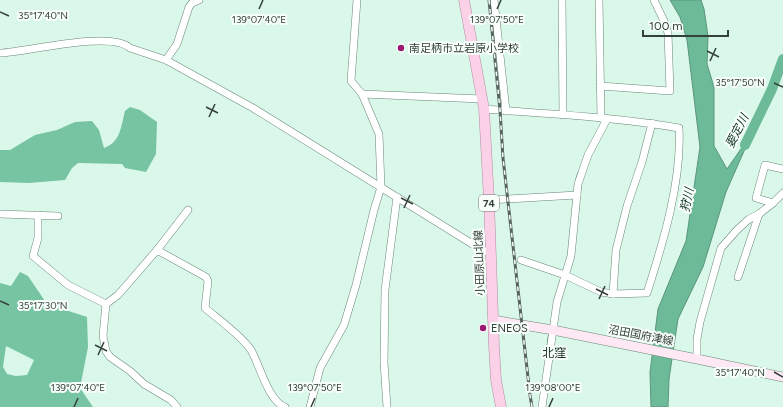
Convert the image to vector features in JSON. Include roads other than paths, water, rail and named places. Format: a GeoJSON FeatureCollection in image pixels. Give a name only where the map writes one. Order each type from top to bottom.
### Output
{"type":"FeatureCollection","features":[{"type":"Feature","properties":{"kind":"main road","name":"小田原山北線"},"geometry":{"type":"LineString","coordinates":[[464,0],[483,104],[489,200],[496,380],[501,407]]}},
{"type":"Feature","properties":{"kind":"main road","name":"沼田国府津線"},"geometry":{"type":"LineString","coordinates":[[493,320],[553,330],[783,377]]}},
{"type":"Feature","properties":{"kind":"street"},"geometry":{"type":"LineString","coordinates":[[166,60],[177,44],[189,7],[192,3],[199,0]]}},
{"type":"Feature","properties":{"kind":"street"},"geometry":{"type":"LineString","coordinates":[[310,407],[320,368],[344,325],[356,285],[381,187],[379,134],[362,94],[351,81],[357,0]]}},
{"type":"Feature","properties":{"kind":"street"},"geometry":{"type":"LineString","coordinates":[[494,0],[506,111]]}},
{"type":"Feature","properties":{"kind":"street"},"geometry":{"type":"LineString","coordinates":[[562,0],[562,115]]}},
{"type":"Feature","properties":{"kind":"street"},"geometry":{"type":"LineString","coordinates":[[542,407],[556,302],[572,256],[578,184],[582,170],[604,118],[600,86],[600,0]]}},
{"type":"Feature","properties":{"kind":"street"},"geometry":{"type":"LineString","coordinates":[[600,86],[670,91],[668,33],[654,0]]}},
{"type":"Feature","properties":{"kind":"street"},"geometry":{"type":"LineString","coordinates":[[0,53],[79,41],[112,42],[126,45],[130,48],[166,60],[252,108],[482,250],[491,253]]}},
{"type":"Feature","properties":{"kind":"street"},"geometry":{"type":"LineString","coordinates":[[362,94],[483,104],[506,111],[604,118],[652,123],[679,128],[680,144],[674,187],[666,228],[647,293],[613,294],[601,292],[565,275],[521,260]]}},
{"type":"Feature","properties":{"kind":"street"},"geometry":{"type":"LineString","coordinates":[[613,294],[615,258],[621,227],[642,162],[652,123]]}},
{"type":"Feature","properties":{"kind":"street"},"geometry":{"type":"LineString","coordinates":[[773,204],[756,198],[765,165],[783,169]]}},
{"type":"Feature","properties":{"kind":"street"},"geometry":{"type":"LineString","coordinates":[[697,359],[697,339],[700,322],[721,248],[749,219],[773,204],[783,193]]}},
{"type":"Feature","properties":{"kind":"street"},"geometry":{"type":"LineString","coordinates":[[489,200],[577,195]]}},
{"type":"Feature","properties":{"kind":"street"},"geometry":{"type":"LineString","coordinates":[[387,407],[384,362],[385,290],[397,197]]}},
{"type":"Feature","properties":{"kind":"street"},"geometry":{"type":"LineString","coordinates":[[177,407],[171,400],[144,384],[130,371],[110,357],[106,351],[103,336],[106,304],[118,295],[157,250],[188,210]]}},
{"type":"Feature","properties":{"kind":"street"},"geometry":{"type":"LineString","coordinates":[[0,214],[58,216]]}},
{"type":"Feature","properties":{"kind":"street"},"geometry":{"type":"LineString","coordinates":[[738,277],[759,214]]}},
{"type":"Feature","properties":{"kind":"street"},"geometry":{"type":"LineString","coordinates":[[38,215],[38,238],[33,256],[68,285],[106,304]]}},
{"type":"Feature","properties":{"kind":"street"},"geometry":{"type":"LineString","coordinates":[[157,250],[206,277],[208,281],[205,308],[227,326],[251,350],[265,382],[277,400],[282,406],[285,407]]}},
{"type":"Feature","properties":{"kind":"waterway","name":"要定川"},"geometry":{"type":"LineString","coordinates":[[745,145],[772,89],[783,59]]}},
{"type":"Feature","properties":{"kind":"waterway"},"geometry":{"type":"LineString","coordinates":[[576,180],[578,173]]}},
{"type":"Feature","properties":{"kind":"waterway"},"geometry":{"type":"LineString","coordinates":[[546,355],[549,333]]}},
{"type":"Feature","properties":{"kind":"railway"},"geometry":{"type":"LineString","coordinates":[[489,0],[500,110],[503,158],[532,407]]}},
{"type":"Feature","properties":{"kind":"place","name":"南足柄市立岩原小学校"},"geometry":{"type":"Point","coordinates":[401,48]}},
{"type":"Feature","properties":{"kind":"place","name":"ENEOS"},"geometry":{"type":"Point","coordinates":[483,328]}},
{"type":"Feature","properties":{"kind":"district","name":"北窪"},"geometry":{"type":"Point","coordinates":[554,353]}},
{"type":"Feature","properties":{"kind":"water label","name":"狩川"},"geometry":{"type":"Point","coordinates":[687,200]}}]}
